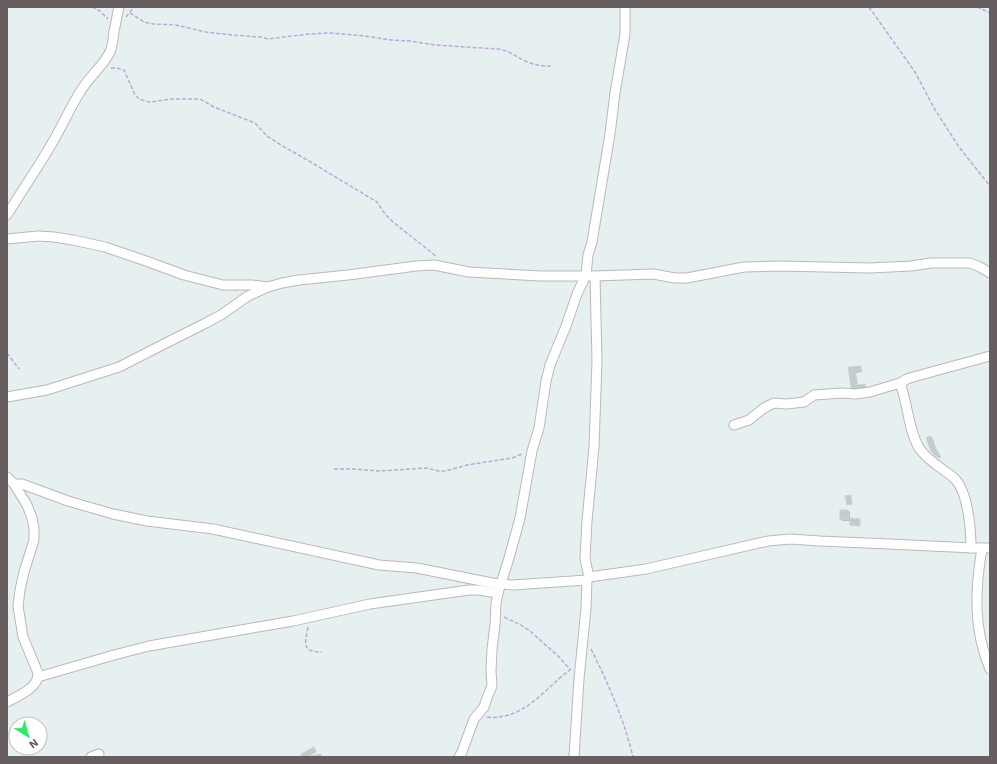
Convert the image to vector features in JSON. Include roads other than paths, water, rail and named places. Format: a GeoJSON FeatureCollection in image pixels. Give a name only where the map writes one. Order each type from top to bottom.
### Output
{"type":"FeatureCollection","features":[{"type":"Feature","properties":{"kind":"street"},"geometry":{"type":"LineString","coordinates":[[7,215],[35,172],[83,87],[104,62],[110,52],[120,7]]}},
{"type":"Feature","properties":{"kind":"street"},"geometry":{"type":"LineString","coordinates":[[574,757],[588,578],[585,559],[594,447],[597,361],[588,255],[592,242],[625,34],[625,7]]}},
{"type":"Feature","properties":{"kind":"street"},"geometry":{"type":"LineString","coordinates":[[7,239],[38,236],[72,240],[105,247],[184,275],[223,285],[252,285],[268,287]]}},
{"type":"Feature","properties":{"kind":"street"},"geometry":{"type":"LineString","coordinates":[[7,397],[46,390],[119,367],[221,315],[248,296],[268,287],[299,280],[348,276],[416,266],[434,265],[469,272],[541,276],[653,274],[675,278],[687,278],[744,267],[780,266],[870,268],[911,266],[931,263],[970,263],[990,273]]}},
{"type":"Feature","properties":{"kind":"street"},"geometry":{"type":"LineString","coordinates":[[460,757],[472,723],[484,706],[492,686],[491,661],[498,593],[510,558],[520,518],[532,451],[539,428],[550,365],[577,294],[590,275]]}},
{"type":"Feature","properties":{"kind":"street"},"geometry":{"type":"LineString","coordinates":[[734,425],[749,420],[764,408],[774,403],[787,404],[804,402],[814,395],[842,393],[856,394],[870,392],[900,383],[913,377],[990,356]]}},
{"type":"Feature","properties":{"kind":"street"},"geometry":{"type":"LineString","coordinates":[[900,383],[905,396],[910,426],[919,448],[926,457],[955,479],[961,487],[967,507],[971,533],[971,548]]}},
{"type":"Feature","properties":{"kind":"street"},"geometry":{"type":"LineString","coordinates":[[7,477],[14,484],[27,505],[34,528],[34,540],[24,572],[18,606],[23,637],[38,673],[38,678],[33,686],[7,702]]}},
{"type":"Feature","properties":{"kind":"street"},"geometry":{"type":"LineString","coordinates":[[14,484],[22,484],[68,501],[113,514],[148,521],[213,529],[379,564],[417,568],[492,583],[513,585],[588,578],[646,569],[768,541],[790,539],[820,542],[986,548],[978,571],[976,596],[978,626],[990,669]]}},
{"type":"Feature","properties":{"kind":"street"},"geometry":{"type":"LineString","coordinates":[[38,678],[149,646],[310,618],[370,604],[469,590],[498,593]]}}]}
